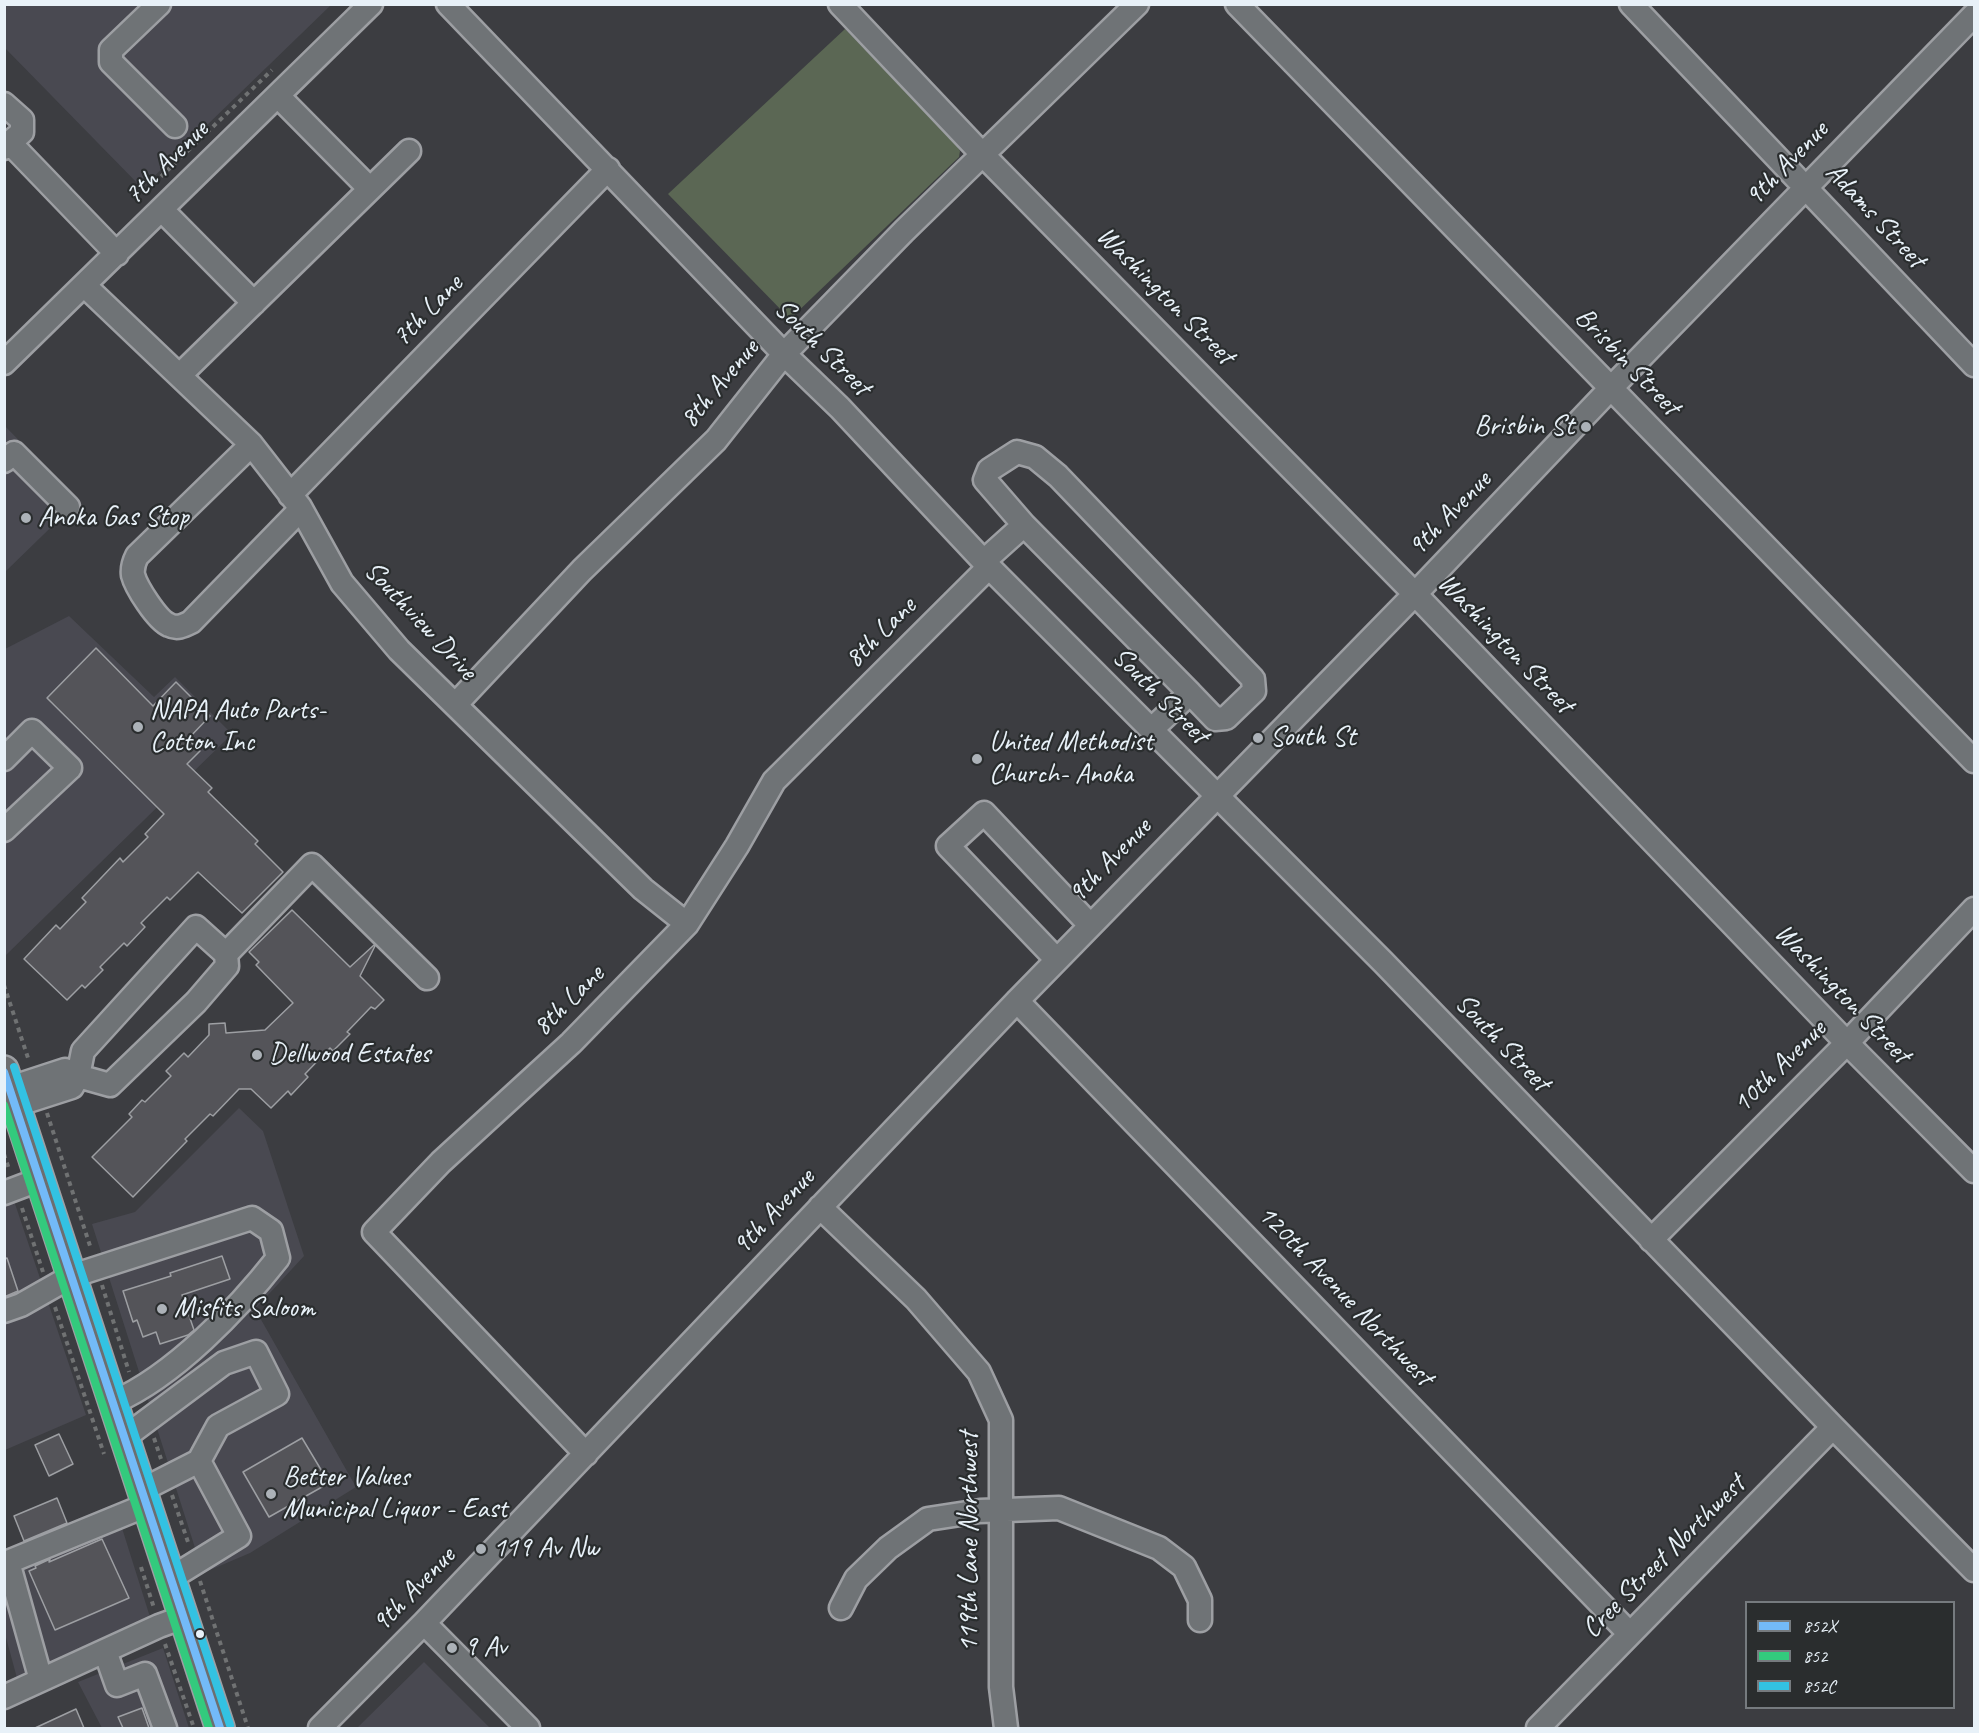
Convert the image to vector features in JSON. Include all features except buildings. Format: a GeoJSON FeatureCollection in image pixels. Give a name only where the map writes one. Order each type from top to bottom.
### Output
{"type":"FeatureCollection","features":[{"type":"Feature","properties":{"kind":"main road"},"geometry":{"type":"LineString","coordinates":[[10,1088],[73,1278],[125,1397],[125,1437],[171,1578],[172,1621],[220,1728]]}},
{"type":"Feature","properties":{"kind":"street"},"geometry":{"type":"LineString","coordinates":[[159,4],[111,50],[111,62],[175,126]]}},
{"type":"Feature","properties":{"kind":"street","name":"7th Avenue"},"geometry":{"type":"LineString","coordinates":[[4,363],[371,4]]}},
{"type":"Feature","properties":{"kind":"street","name":"South Street"},"geometry":{"type":"LineString","coordinates":[[448,4],[784,354],[840,408],[987,564],[1383,963],[1974,1570]]}},
{"type":"Feature","properties":{"kind":"street","name":"Washington Street"},"geometry":{"type":"LineString","coordinates":[[840,4],[983,155],[1415,594],[1846,1043],[1974,1172]]}},
{"type":"Feature","properties":{"kind":"street","name":"8th Avenue"},"geometry":{"type":"LineString","coordinates":[[456,704],[582,570],[716,440],[784,354],[904,231],[1137,4]]}},
{"type":"Feature","properties":{"kind":"street","name":"Brisbin Street"},"geometry":{"type":"LineString","coordinates":[[1237,4],[1974,761]]}},
{"type":"Feature","properties":{"kind":"street","name":"Adams Street"},"geometry":{"type":"LineString","coordinates":[[1631,4],[1974,365]]}},
{"type":"Feature","properties":{"kind":"street","name":"9th Avenue"},"geometry":{"type":"LineString","coordinates":[[320,1728],[586,1454],[1017,1000],[1415,594],[1611,388],[1974,15]]}},
{"type":"Feature","properties":{"kind":"street"},"geometry":{"type":"LineString","coordinates":[[278,96],[369,188]]}},
{"type":"Feature","properties":{"kind":"street"},"geometry":{"type":"LineString","coordinates":[[4,104],[22,120],[22,132],[7,145],[117,254]]}},
{"type":"Feature","properties":{"kind":"street"},"geometry":{"type":"LineString","coordinates":[[180,375],[409,151]]}},
{"type":"Feature","properties":{"kind":"street","name":"7th Lane"},"geometry":{"type":"LineString","coordinates":[[251,445],[137,556],[133,564],[136,584],[159,619],[169,625],[180,627],[191,622],[296,502],[608,169]]}},
{"type":"Feature","properties":{"kind":"street"},"geometry":{"type":"LineString","coordinates":[[162,210],[254,303]]}},
{"type":"Feature","properties":{"kind":"street","name":"Southview Drive"},"geometry":{"type":"LineString","coordinates":[[85,286],[251,445],[296,502],[342,583],[399,650],[644,889],[687,924]]}},
{"type":"Feature","properties":{"kind":"street"},"geometry":{"type":"LineString","coordinates":[[1017,452],[1035,457],[1058,476],[1253,679],[1254,691],[1226,718],[1215,719],[1024,525],[985,480],[989,470],[1017,452]]}},
{"type":"Feature","properties":{"kind":"street"},"geometry":{"type":"LineString","coordinates":[[4,461],[14,453],[68,507]]}},
{"type":"Feature","properties":{"kind":"street","name":"8th Lane"},"geometry":{"type":"LineString","coordinates":[[586,1454],[374,1232],[441,1162],[571,1043],[687,924],[737,846],[774,781],[1024,525]]}},
{"type":"Feature","properties":{"kind":"street"},"geometry":{"type":"LineString","coordinates":[[1151,730],[1190,693]]}},
{"type":"Feature","properties":{"kind":"street"},"geometry":{"type":"LineString","coordinates":[[4,759],[32,731],[70,768],[4,830]]}},
{"type":"Feature","properties":{"kind":"street"},"geometry":{"type":"LineString","coordinates":[[1057,960],[948,846],[984,813],[1090,925]]}},
{"type":"Feature","properties":{"kind":"street"},"geometry":{"type":"LineString","coordinates":[[226,954],[312,865],[427,978]]}},
{"type":"Feature","properties":{"kind":"street","name":"10th Avenue"},"geometry":{"type":"LineString","coordinates":[[1651,1240],[1846,1043],[1974,909]]}},
{"type":"Feature","properties":{"kind":"street"},"geometry":{"type":"LineString","coordinates":[[10,1088],[72,1087],[78,1076],[83,1051],[196,927],[226,954],[227,966],[196,1002],[110,1085],[78,1076]]}},
{"type":"Feature","properties":{"kind":"street","name":"120th Avenue Northwest"},"geometry":{"type":"LineString","coordinates":[[1017,1000],[1630,1634]]}},
{"type":"Feature","properties":{"kind":"street"},"geometry":{"type":"LineString","coordinates":[[10,1191],[41,1179]]}},
{"type":"Feature","properties":{"kind":"street","name":"119th Lane Northwest"},"geometry":{"type":"LineString","coordinates":[[820,1207],[916,1299],[979,1372],[1001,1420],[1001,1687],[1006,1728]]}},
{"type":"Feature","properties":{"kind":"street"},"geometry":{"type":"LineString","coordinates":[[4,1311],[73,1278],[252,1218],[271,1231],[278,1258],[255,1287],[190,1351],[125,1397]]}},
{"type":"Feature","properties":{"kind":"street"},"geometry":{"type":"LineString","coordinates":[[41,1680],[8,1562],[145,1498],[166,1478],[199,1461],[218,1426],[277,1394],[256,1352],[224,1363],[125,1437]]}},
{"type":"Feature","properties":{"kind":"street","name":"Cree Street Northwest"},"geometry":{"type":"LineString","coordinates":[[1538,1728],[1833,1427]]}},
{"type":"Feature","properties":{"kind":"street"},"geometry":{"type":"LineString","coordinates":[[171,1578],[238,1536],[199,1461]]}},
{"type":"Feature","properties":{"kind":"street"},"geometry":{"type":"LineString","coordinates":[[841,1608],[856,1579],[888,1548],[928,1519],[980,1511],[1059,1508],[1159,1548],[1184,1567],[1200,1600],[1200,1620]]}},
{"type":"Feature","properties":{"kind":"street"},"geometry":{"type":"LineString","coordinates":[[4,1697],[172,1621]]}},
{"type":"Feature","properties":{"kind":"street"},"geometry":{"type":"LineString","coordinates":[[424,1623],[528,1728]]}},
{"type":"Feature","properties":{"kind":"street"},"geometry":{"type":"LineString","coordinates":[[105,1651],[117,1685],[145,1674],[165,1728]]}},
{"type":"Feature","properties":{"kind":"path"},"geometry":{"type":"LineString","coordinates":[[148,189],[273,69]]}},
{"type":"Feature","properties":{"kind":"path"},"geometry":{"type":"LineString","coordinates":[[4,985],[38,1088],[106,1461]]}},
{"type":"Feature","properties":{"kind":"path"},"geometry":{"type":"LineString","coordinates":[[4,1154],[10,1191],[73,1278],[125,1397]]}},
{"type":"Feature","properties":{"kind":"path"},"geometry":{"type":"LineString","coordinates":[[148,1420],[248,1728]]}},
{"type":"Feature","properties":{"kind":"path"},"geometry":{"type":"LineString","coordinates":[[138,1558],[172,1621],[194,1728]]}},
{"type":"Feature","properties":{"kind":"shaded area"},"geometry":{"type":"Polygon","coordinates":[[[5,5],[331,5],[142,188],[5,48],[5,5]]]}},
{"type":"Feature","properties":{"kind":"shaded area"},"geometry":{"type":"Polygon","coordinates":[[[5,426],[78,501],[5,572],[5,426]]]}},
{"type":"Feature","properties":{"kind":"shaded area"},"geometry":{"type":"Polygon","coordinates":[[[69,616],[154,697],[175,677],[232,734],[5,956],[5,649],[69,616]]]}},
{"type":"Feature","properties":{"kind":"shaded area"},"geometry":{"type":"Polygon","coordinates":[[[239,1108],[263,1131],[304,1256],[255,1309],[356,1487],[250,1553],[203,1573],[92,1224],[135,1212],[239,1108]]]}},
{"type":"Feature","properties":{"kind":"shaded area"},"geometry":{"type":"Polygon","coordinates":[[[7,1180],[86,1415],[5,1450],[4,1181],[7,1180]]]}},
{"type":"Feature","properties":{"kind":"shaded area"},"geometry":{"type":"Polygon","coordinates":[[[116,1509],[150,1617],[17,1678],[5,1634],[4,1556],[116,1509]]]}},
{"type":"Feature","properties":{"kind":"shaded area"},"geometry":{"type":"Polygon","coordinates":[[[163,1648],[189,1728],[102,1728],[78,1682],[163,1648]]]}},
{"type":"Feature","properties":{"kind":"shaded area"},"geometry":{"type":"Polygon","coordinates":[[[424,1662],[490,1728],[357,1728],[424,1662]]]}},
{"type":"Feature","properties":{"kind":"green space"},"geometry":{"type":"Polygon","coordinates":[[[845,29],[955,143],[960,151],[959,157],[790,319],[668,194],[845,29]]]}},
{"type":"Feature","properties":{"kind":"transit line","name":"852C"},"geometry":{"type":"LineString","coordinates":[[14,1067],[230,1725]]}},
{"type":"Feature","properties":{"kind":"transit line","name":"852X"},"geometry":{"type":"LineString","coordinates":[[4,1072],[220,1728]]}},
{"type":"Feature","properties":{"kind":"transit line","name":"852"},"geometry":{"type":"LineString","coordinates":[[4,1105],[209,1728]]}},
{"type":"Feature","properties":{"kind":"place","name":"Brisbin St"},"geometry":{"type":"Point","coordinates":[1586,427]}},
{"type":"Feature","properties":{"kind":"place","name":"Anoka Gas Stop"},"geometry":{"type":"Point","coordinates":[26,518]}},
{"type":"Feature","properties":{"kind":"place","name":"NAPA Auto Parts- Cotton Inc"},"geometry":{"type":"Point","coordinates":[138,727]}},
{"type":"Feature","properties":{"kind":"place","name":"South St"},"geometry":{"type":"Point","coordinates":[1258,738]}},
{"type":"Feature","properties":{"kind":"place","name":"United Methodist Church- Anoka"},"geometry":{"type":"Point","coordinates":[977,759]}},
{"type":"Feature","properties":{"kind":"place","name":"Dellwood Estates"},"geometry":{"type":"Point","coordinates":[257,1055]}},
{"type":"Feature","properties":{"kind":"place","name":"Misfits Saloom"},"geometry":{"type":"Point","coordinates":[162,1309]}},
{"type":"Feature","properties":{"kind":"place","name":"Better Values Municipal Liquor - East"},"geometry":{"type":"Point","coordinates":[271,1494]}},
{"type":"Feature","properties":{"kind":"place","name":"119 Av Nw"},"geometry":{"type":"Point","coordinates":[481,1549]}},
{"type":"Feature","properties":{"kind":"place","name":"9 Av"},"geometry":{"type":"Point","coordinates":[452,1648]}}]}
